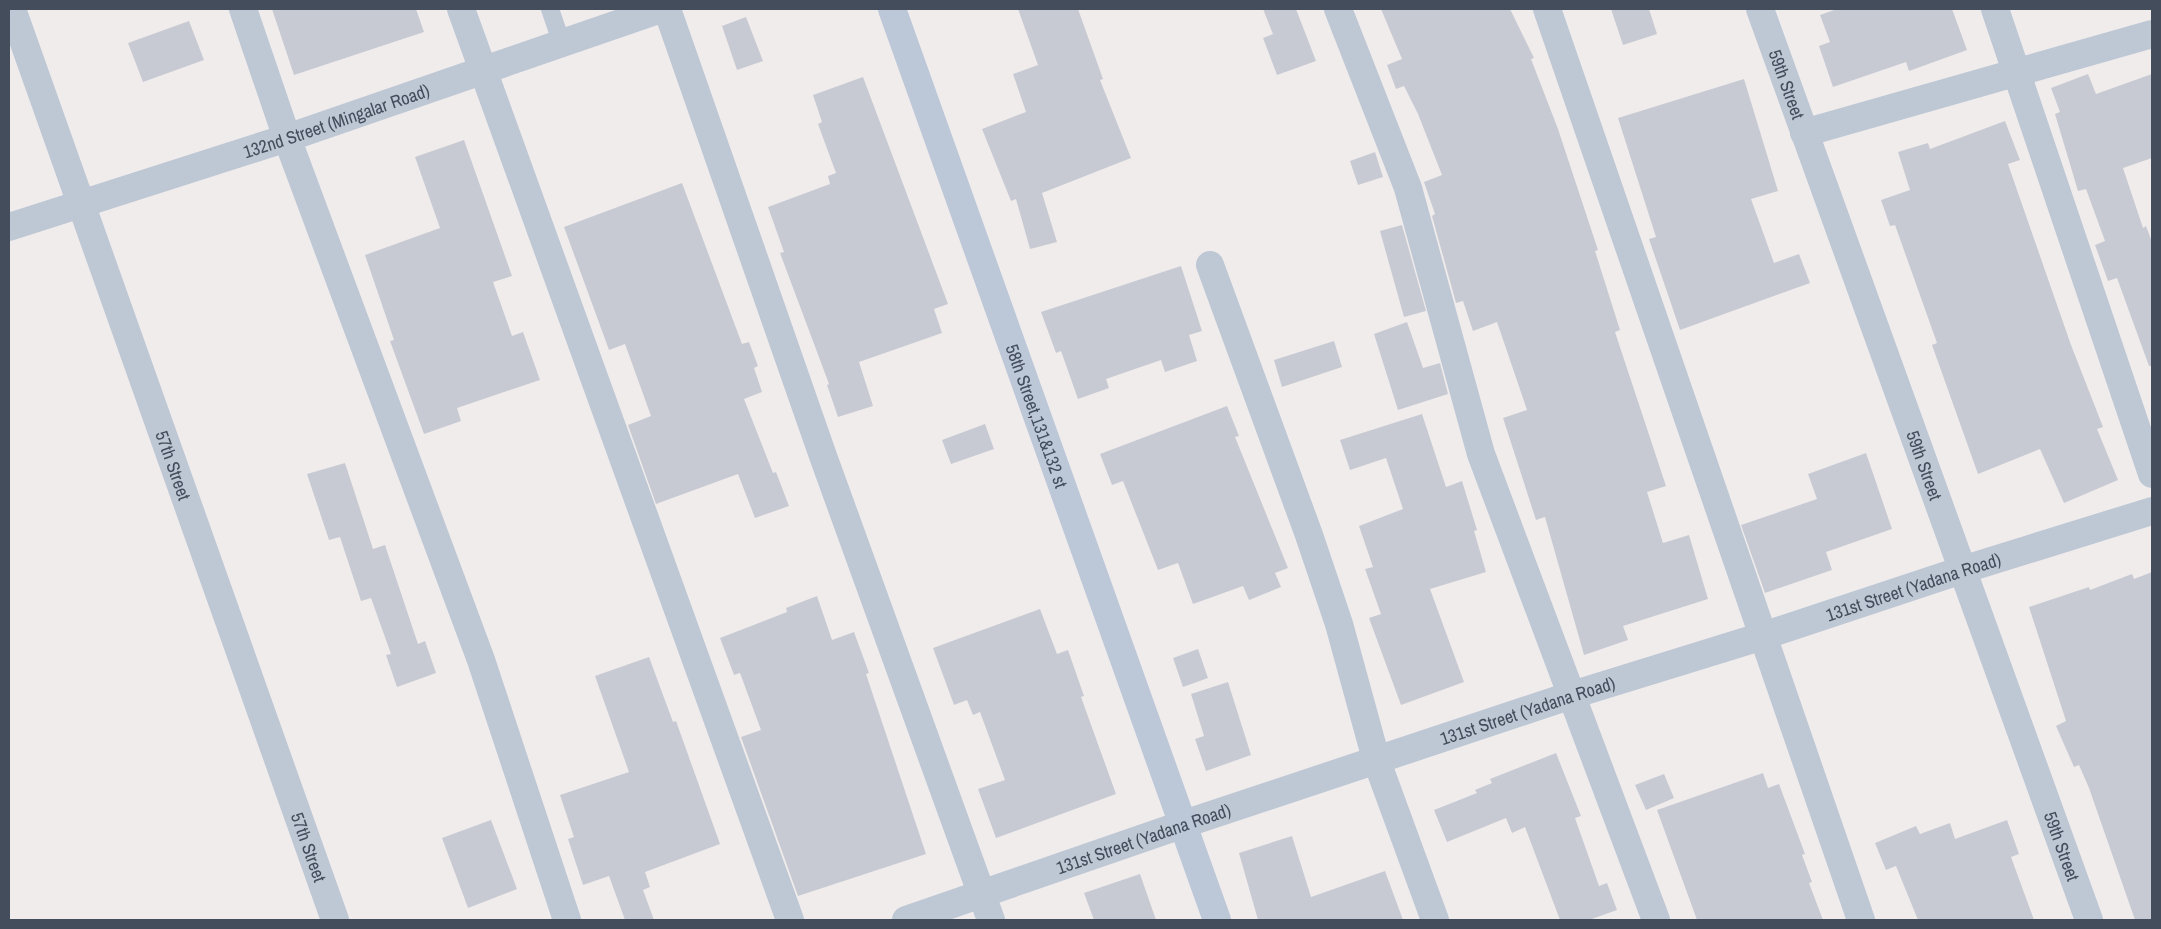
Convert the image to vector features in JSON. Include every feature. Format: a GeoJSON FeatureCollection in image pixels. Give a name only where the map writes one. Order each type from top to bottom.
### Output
{"type":"FeatureCollection","features":[{"type":"Feature","properties":{"kind":"main road","name":"58th Street,131&132 st"},"geometry":{"type":"LineString","coordinates":[[892,9],[1217,920]]}},
{"type":"Feature","properties":{"kind":"street","name":"57th Street"},"geometry":{"type":"LineString","coordinates":[[12,9],[335,920]]}},
{"type":"Feature","properties":{"kind":"street"},"geometry":{"type":"LineString","coordinates":[[243,9],[287,138],[481,660],[567,920]]}},
{"type":"Feature","properties":{"kind":"street"},"geometry":{"type":"LineString","coordinates":[[461,9],[482,72],[790,920]]}},
{"type":"Feature","properties":{"kind":"street","name":"132nd Street (Mingalar Road)"},"geometry":{"type":"LineString","coordinates":[[9,227],[287,138],[661,9]]}},
{"type":"Feature","properties":{"kind":"street"},"geometry":{"type":"LineString","coordinates":[[667,9],[823,456],[987,908]]}},
{"type":"Feature","properties":{"kind":"street"},"geometry":{"type":"LineString","coordinates":[[1338,9],[1408,188],[1481,454],[1656,920]]}},
{"type":"Feature","properties":{"kind":"street"},"geometry":{"type":"LineString","coordinates":[[1548,9],[1861,920]]}},
{"type":"Feature","properties":{"kind":"street","name":"59th Street"},"geometry":{"type":"LineString","coordinates":[[1760,9],[2089,920]]}},
{"type":"Feature","properties":{"kind":"street"},"geometry":{"type":"LineString","coordinates":[[1995,9],[2018,72],[2152,474]]}},
{"type":"Feature","properties":{"kind":"street"},"geometry":{"type":"LineString","coordinates":[[1804,133],[2152,34]]}},
{"type":"Feature","properties":{"kind":"street"},"geometry":{"type":"LineString","coordinates":[[1210,265],[1244,353],[1336,615],[1376,759],[1435,920]]}},
{"type":"Feature","properties":{"kind":"street","name":"131st Street (Yadana Road)"},"geometry":{"type":"LineString","coordinates":[[906,920],[987,908],[1184,824],[1572,695],[1764,636],[1962,570],[2152,511]]}},
{"type":"Feature","properties":{"kind":"lane"},"geometry":{"type":"LineString","coordinates":[[550,9],[562,44]]}},
{"type":"Feature","properties":{"kind":"building"},"geometry":{"type":"Polygon","coordinates":[[[272,9],[416,9],[424,32],[294,75],[272,9]]]}},
{"type":"Feature","properties":{"kind":"building"},"geometry":{"type":"Polygon","coordinates":[[[1018,9],[1078,9],[1103,79],[1100,80],[1131,158],[1042,193],[1057,242],[1030,249],[1016,199],[1011,201],[982,129],[1026,112],[1013,74],[1038,65],[1018,9]]]}},
{"type":"Feature","properties":{"kind":"building"},"geometry":{"type":"Polygon","coordinates":[[[1263,9],[1296,9],[1316,61],[1277,75],[1263,38],[1273,34],[1263,9]]]}},
{"type":"Feature","properties":{"kind":"building"},"geometry":{"type":"Polygon","coordinates":[[[1381,9],[1510,9],[1534,58],[1531,59],[1558,129],[1598,250],[1595,251],[1620,330],[1615,332],[1666,486],[1647,492],[1663,543],[1689,535],[1708,599],[1623,626],[1628,640],[1584,655],[1545,517],[1536,520],[1503,418],[1527,410],[1497,322],[1473,331],[1463,301],[1456,303],[1432,216],[1435,214],[1424,182],[1442,175],[1418,114],[1404,86],[1396,89],[1387,65],[1402,59],[1381,9]]]}},
{"type":"Feature","properties":{"kind":"building"},"geometry":{"type":"Polygon","coordinates":[[[1611,9],[1649,9],[1657,34],[1623,45],[1611,9]]]}},
{"type":"Feature","properties":{"kind":"building"},"geometry":{"type":"Polygon","coordinates":[[[1837,9],[1952,9],[1967,50],[1909,71],[1906,62],[1833,87],[1819,46],[1830,42],[1820,15],[1837,9]]]}},
{"type":"Feature","properties":{"kind":"building"},"geometry":{"type":"Polygon","coordinates":[[[746,17],[763,61],[737,70],[722,26],[746,17]]]}},
{"type":"Feature","properties":{"kind":"building"},"geometry":{"type":"Polygon","coordinates":[[[189,21],[204,60],[143,82],[128,43],[189,21]]]}},
{"type":"Feature","properties":{"kind":"building"},"geometry":{"type":"Polygon","coordinates":[[[2088,74],[2096,94],[2152,74],[2152,158],[2123,168],[2143,228],[2146,226],[2152,242],[2152,366],[2149,366],[2117,278],[2108,281],[2095,245],[2105,241],[2086,189],[2078,191],[2055,114],[2060,112],[2051,88],[2088,74]]]}},
{"type":"Feature","properties":{"kind":"building"},"geometry":{"type":"Polygon","coordinates":[[[863,77],[948,304],[934,309],[942,333],[859,362],[873,406],[838,417],[827,385],[829,384],[780,253],[784,252],[768,207],[830,184],[828,176],[836,173],[818,124],[822,122],[813,95],[863,77]]]}},
{"type":"Feature","properties":{"kind":"building"},"geometry":{"type":"Polygon","coordinates":[[[1744,79],[1778,191],[1751,199],[1774,263],[1799,254],[1810,283],[1680,330],[1649,239],[1656,237],[1618,118],[1744,79]]]}},
{"type":"Feature","properties":{"kind":"building"},"geometry":{"type":"Polygon","coordinates":[[[2005,121],[2020,160],[2008,164],[2071,345],[2103,427],[2097,429],[2118,480],[2064,503],[2040,449],[1978,474],[1932,345],[1937,343],[1895,225],[1890,226],[1881,200],[1910,190],[1898,152],[1928,143],[1930,149],[2005,121]]]}},
{"type":"Feature","properties":{"kind":"building"},"geometry":{"type":"Polygon","coordinates":[[[464,140],[512,276],[493,282],[512,336],[523,332],[540,380],[457,408],[461,421],[424,434],[390,341],[394,340],[365,255],[440,228],[415,157],[464,140]]]}},
{"type":"Feature","properties":{"kind":"building"},"geometry":{"type":"Polygon","coordinates":[[[1375,152],[1383,177],[1358,185],[1350,161],[1375,152]]]}},
{"type":"Feature","properties":{"kind":"building"},"geometry":{"type":"Polygon","coordinates":[[[682,183],[742,344],[749,342],[758,366],[754,368],[762,392],[744,399],[773,473],[776,472],[789,506],[755,518],[738,474],[656,504],[628,425],[651,416],[625,344],[609,350],[564,227],[682,183]]]}},
{"type":"Feature","properties":{"kind":"building"},"geometry":{"type":"Polygon","coordinates":[[[1402,225],[1426,311],[1404,317],[1380,231],[1402,225]]]}},
{"type":"Feature","properties":{"kind":"building"},"geometry":{"type":"Polygon","coordinates":[[[1181,266],[1202,331],[1189,335],[1197,361],[1165,372],[1161,360],[1106,379],[1109,388],[1078,399],[1061,351],[1056,353],[1041,312],[1181,266]]]}},
{"type":"Feature","properties":{"kind":"building"},"geometry":{"type":"Polygon","coordinates":[[[1407,322],[1423,368],[1440,363],[1448,394],[1398,410],[1374,334],[1407,322]]]}},
{"type":"Feature","properties":{"kind":"building"},"geometry":{"type":"Polygon","coordinates":[[[1334,341],[1342,367],[1282,387],[1274,360],[1334,341]]]}},
{"type":"Feature","properties":{"kind":"building"},"geometry":{"type":"Polygon","coordinates":[[[1227,406],[1239,436],[1235,437],[1288,568],[1275,573],[1281,587],[1249,600],[1243,586],[1193,604],[1178,563],[1158,570],[1123,481],[1112,485],[1100,454],[1227,406]]]}},
{"type":"Feature","properties":{"kind":"building"},"geometry":{"type":"Polygon","coordinates":[[[1422,414],[1446,487],[1462,481],[1477,530],[1474,531],[1486,572],[1430,589],[1464,682],[1401,705],[1369,618],[1381,614],[1365,569],[1373,567],[1359,526],[1403,509],[1386,458],[1350,470],[1340,440],[1422,414]]]}},
{"type":"Feature","properties":{"kind":"building"},"geometry":{"type":"Polygon","coordinates":[[[985,424],[994,449],[951,464],[942,440],[985,424]]]}},
{"type":"Feature","properties":{"kind":"building"},"geometry":{"type":"Polygon","coordinates":[[[1866,453],[1892,529],[1826,552],[1832,570],[1765,593],[1741,525],[1817,499],[1808,474],[1866,453]]]}},
{"type":"Feature","properties":{"kind":"building"},"geometry":{"type":"Polygon","coordinates":[[[345,463],[373,549],[385,545],[418,644],[425,641],[436,673],[397,687],[386,655],[391,654],[371,598],[361,601],[340,537],[329,540],[307,474],[345,463]]]}},
{"type":"Feature","properties":{"kind":"building"},"geometry":{"type":"Polygon","coordinates":[[[2152,572],[2152,920],[2135,920],[2089,788],[2079,765],[2074,767],[2056,726],[2066,721],[2029,607],[2089,587],[2090,590],[2132,574],[2134,579],[2152,572]]]}},
{"type":"Feature","properties":{"kind":"building"},"geometry":{"type":"Polygon","coordinates":[[[817,596],[832,640],[854,632],[869,673],[866,674],[926,854],[798,896],[741,737],[761,730],[740,673],[734,675],[720,638],[787,612],[786,608],[817,596]]]}},
{"type":"Feature","properties":{"kind":"building"},"geometry":{"type":"Polygon","coordinates":[[[1040,609],[1057,654],[1068,650],[1084,696],[1081,697],[1116,794],[996,838],[978,789],[1005,780],[980,712],[973,715],[967,700],[954,705],[933,648],[1040,609]]]}},
{"type":"Feature","properties":{"kind":"building"},"geometry":{"type":"Polygon","coordinates":[[[1198,649],[1208,678],[1183,687],[1173,658],[1198,649]]]}},
{"type":"Feature","properties":{"kind":"building"},"geometry":{"type":"Polygon","coordinates":[[[649,657],[673,722],[676,721],[720,844],[645,872],[650,887],[643,890],[654,920],[625,920],[609,876],[583,885],[568,839],[574,837],[560,795],[629,772],[595,676],[649,657]]]}},
{"type":"Feature","properties":{"kind":"building"},"geometry":{"type":"Polygon","coordinates":[[[1228,682],[1251,755],[1206,771],[1195,739],[1204,736],[1191,694],[1228,682]]]}},
{"type":"Feature","properties":{"kind":"building"},"geometry":{"type":"Polygon","coordinates":[[[1556,753],[1581,816],[1575,818],[1599,886],[1607,883],[1617,910],[1589,920],[1560,920],[1525,827],[1512,833],[1506,818],[1447,842],[1434,810],[1477,793],[1475,790],[1492,783],[1490,779],[1556,753]]]}},
{"type":"Feature","properties":{"kind":"building"},"geometry":{"type":"Polygon","coordinates":[[[1763,773],[1768,788],[1779,784],[1805,854],[1802,855],[1812,882],[1809,883],[1823,920],[1697,920],[1657,810],[1763,773]]]}},
{"type":"Feature","properties":{"kind":"building"},"geometry":{"type":"Polygon","coordinates":[[[1664,774],[1674,798],[1646,810],[1635,785],[1664,774]]]}},
{"type":"Feature","properties":{"kind":"building"},"geometry":{"type":"Polygon","coordinates":[[[491,820],[517,889],[468,908],[442,838],[491,820]]]}},
{"type":"Feature","properties":{"kind":"building"},"geometry":{"type":"Polygon","coordinates":[[[2007,820],[2019,854],[2011,857],[2034,920],[1918,920],[1896,866],[1886,870],[1875,843],[1916,826],[1920,834],[1950,823],[1955,839],[2007,820]]]}},
{"type":"Feature","properties":{"kind":"building"},"geometry":{"type":"Polygon","coordinates":[[[1292,836],[1311,897],[1385,871],[1403,920],[1258,920],[1239,853],[1292,836]]]}},
{"type":"Feature","properties":{"kind":"building"},"geometry":{"type":"Polygon","coordinates":[[[1140,874],[1156,920],[1094,920],[1084,893],[1140,874]]]}}]}
